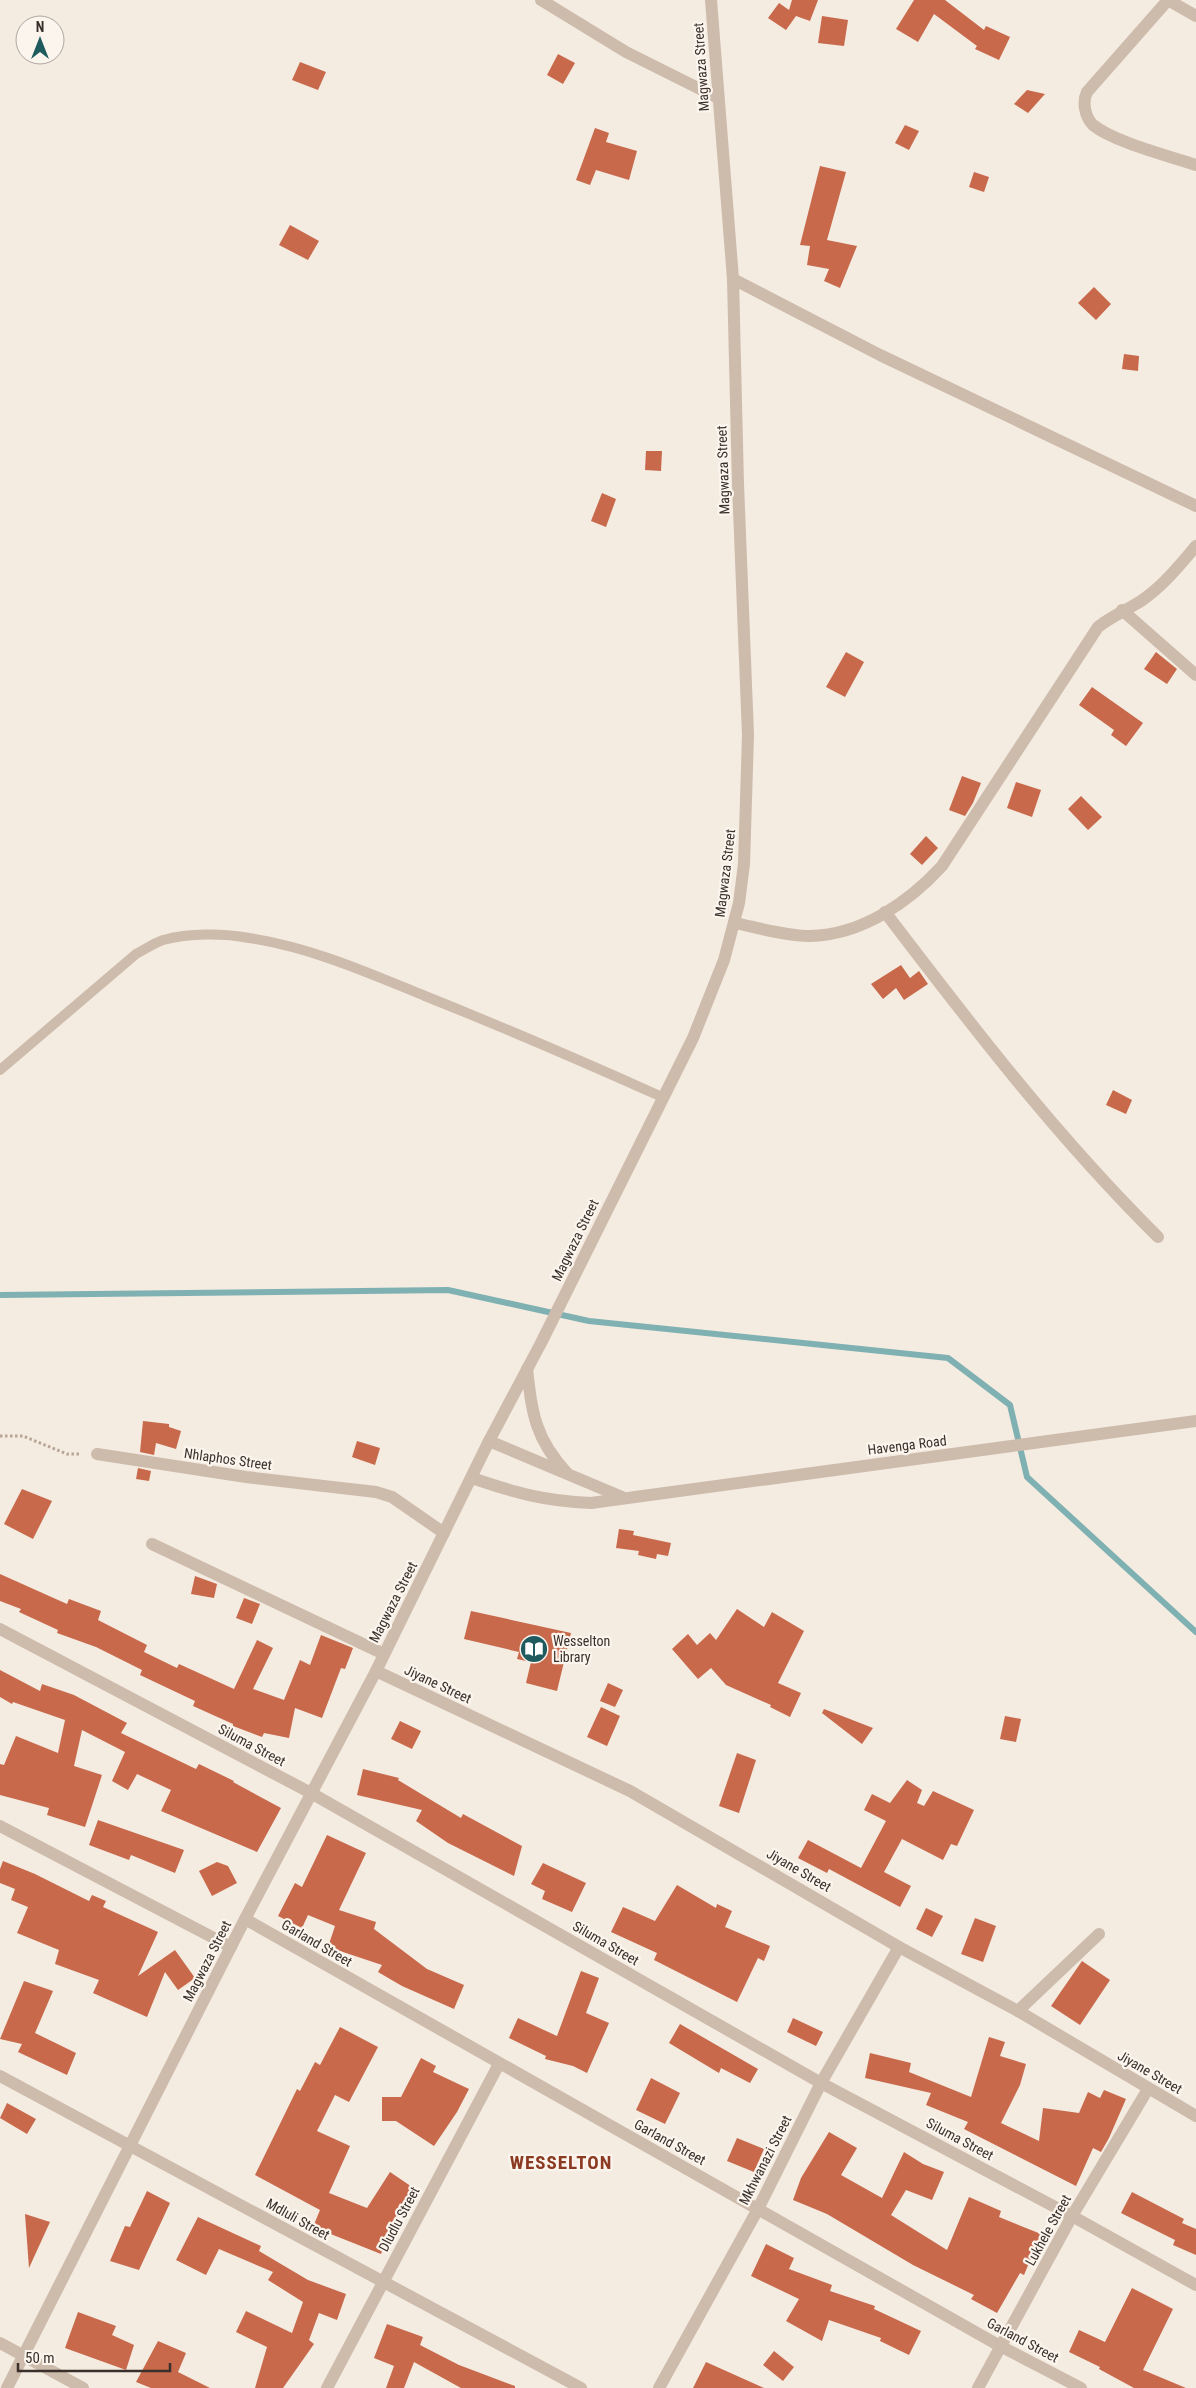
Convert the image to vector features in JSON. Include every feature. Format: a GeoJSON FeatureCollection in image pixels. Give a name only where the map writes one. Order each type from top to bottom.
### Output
{"type":"FeatureCollection","features":[{"type":"Feature","properties":{"kind":"street"},"geometry":{"type":"LineString","coordinates":[[541,0],[626,52],[718,98]]}},
{"type":"Feature","properties":{"kind":"street","name":"Magwaza Street"},"geometry":{"type":"LineString","coordinates":[[7,2388],[231,1947],[376,1671],[489,1441],[541,1343],[692,1038],[724,960],[735,923],[744,864],[748,735],[738,484],[733,279],[711,0]]}},
{"type":"Feature","properties":{"kind":"street"},"geometry":{"type":"LineString","coordinates":[[1196,16],[1168,0],[1087,92],[1084,102],[1085,111],[1094,125],[1127,142],[1196,165]]}},
{"type":"Feature","properties":{"kind":"street"},"geometry":{"type":"LineString","coordinates":[[733,279],[880,355],[1196,506]]}},
{"type":"Feature","properties":{"kind":"street"},"geometry":{"type":"LineString","coordinates":[[735,923],[810,936],[840,932],[859,926],[919,890],[942,866],[1098,627],[1122,610],[1139,602],[1166,581],[1196,546]]}},
{"type":"Feature","properties":{"kind":"street"},"geometry":{"type":"LineString","coordinates":[[1122,610],[1196,675]]}},
{"type":"Feature","properties":{"kind":"street"},"geometry":{"type":"LineString","coordinates":[[885,912],[971,1025],[1054,1126],[1116,1196],[1158,1237]]}},
{"type":"Feature","properties":{"kind":"street"},"geometry":{"type":"LineString","coordinates":[[527,1369],[532,1413],[536,1427],[550,1452],[571,1477]]}},
{"type":"Feature","properties":{"kind":"street","name":"Havenga Road"},"geometry":{"type":"LineString","coordinates":[[472,1478],[526,1496],[559,1502],[591,1502],[1196,1421]]}},
{"type":"Feature","properties":{"kind":"street","name":"Havenga Road"},"geometry":{"type":"LineString","coordinates":[[489,1441],[622,1497]]}},
{"type":"Feature","properties":{"kind":"street","name":"Nhlaphos Street"},"geometry":{"type":"LineString","coordinates":[[98,1454],[246,1477],[376,1492],[392,1497],[444,1533]]}},
{"type":"Feature","properties":{"kind":"street"},"geometry":{"type":"LineString","coordinates":[[152,1544],[384,1654]]}},
{"type":"Feature","properties":{"kind":"street","name":"Siluma Street"},"geometry":{"type":"LineString","coordinates":[[0,1629],[311,1793],[821,2083],[1072,2216],[1196,2285]]}},
{"type":"Feature","properties":{"kind":"street","name":"Jiyane Street"},"geometry":{"type":"LineString","coordinates":[[376,1671],[630,1791],[899,1946],[1018,2011],[1196,2116]]}},
{"type":"Feature","properties":{"kind":"street"},"geometry":{"type":"LineString","coordinates":[[0,1826],[231,1947]]}},
{"type":"Feature","properties":{"kind":"street","name":"Garland Street"},"geometry":{"type":"LineString","coordinates":[[245,1920],[1000,2346],[1081,2388]]}},
{"type":"Feature","properties":{"kind":"street"},"geometry":{"type":"LineString","coordinates":[[1018,2011],[1099,1934]]}},
{"type":"Feature","properties":{"kind":"street","name":"Mkhwanazi Street"},"geometry":{"type":"LineString","coordinates":[[659,2388],[758,2209],[821,2083],[899,1946]]}},
{"type":"Feature","properties":{"kind":"street","name":"Dludlu Street"},"geometry":{"type":"LineString","coordinates":[[327,2388],[499,2064]]}},
{"type":"Feature","properties":{"kind":"street","name":"Mdluli Street"},"geometry":{"type":"LineString","coordinates":[[0,2076],[382,2283],[581,2388]]}},
{"type":"Feature","properties":{"kind":"street","name":"Lukhele Street"},"geometry":{"type":"LineString","coordinates":[[978,2388],[1072,2216],[1148,2089]]}},
{"type":"Feature","properties":{"kind":"street"},"geometry":{"type":"LineString","coordinates":[[0,2343],[82,2388]]}},
{"type":"Feature","properties":{"kind":"lane"},"geometry":{"type":"LineString","coordinates":[[0,1070],[136,954],[162,940],[188,936],[220,936],[248,938],[278,944],[363,971],[547,1045],[662,1097]]}},
{"type":"Feature","properties":{"kind":"path"},"geometry":{"type":"LineString","coordinates":[[0,1436],[23,1436],[67,1454],[98,1454]]}},
{"type":"Feature","properties":{"kind":"building"},"geometry":{"type":"Polygon","coordinates":[[[792,0],[818,0],[810,21],[796,16],[786,30],[768,18],[779,3],[789,10],[792,0]]]}},
{"type":"Feature","properties":{"kind":"building"},"geometry":{"type":"Polygon","coordinates":[[[914,0],[945,0],[984,30],[986,26],[1010,37],[999,60],[975,49],[977,46],[934,14],[918,42],[896,29],[914,0]]]}},
{"type":"Feature","properties":{"kind":"building"},"geometry":{"type":"Polygon","coordinates":[[[822,16],[848,20],[844,46],[818,43],[822,16]]]}},
{"type":"Feature","properties":{"kind":"building"},"geometry":{"type":"Polygon","coordinates":[[[558,54],[575,63],[563,84],[547,75],[558,54]]]}},
{"type":"Feature","properties":{"kind":"building"},"geometry":{"type":"Polygon","coordinates":[[[300,62],[326,72],[318,90],[292,80],[300,62]]]}},
{"type":"Feature","properties":{"kind":"building"},"geometry":{"type":"Polygon","coordinates":[[[1027,90],[1045,94],[1028,113],[1014,104],[1027,90]]]}},
{"type":"Feature","properties":{"kind":"building"},"geometry":{"type":"Polygon","coordinates":[[[905,125],[919,131],[909,150],[895,143],[905,125]]]}},
{"type":"Feature","properties":{"kind":"building"},"geometry":{"type":"Polygon","coordinates":[[[595,128],[609,133],[606,142],[637,151],[629,180],[596,170],[590,185],[576,180],[595,128]]]}},
{"type":"Feature","properties":{"kind":"building"},"geometry":{"type":"Polygon","coordinates":[[[820,166],[846,172],[827,240],[857,246],[840,288],[824,281],[829,269],[807,265],[810,246],[800,245],[820,166]]]}},
{"type":"Feature","properties":{"kind":"building"},"geometry":{"type":"Polygon","coordinates":[[[974,172],[989,177],[984,192],[969,187],[974,172]]]}},
{"type":"Feature","properties":{"kind":"building"},"geometry":{"type":"Polygon","coordinates":[[[290,225],[319,241],[308,260],[279,245],[290,225]]]}},
{"type":"Feature","properties":{"kind":"building"},"geometry":{"type":"Polygon","coordinates":[[[1094,287],[1111,304],[1096,320],[1078,303],[1094,287]]]}},
{"type":"Feature","properties":{"kind":"building"},"geometry":{"type":"Polygon","coordinates":[[[1124,354],[1139,356],[1138,371],[1122,369],[1124,354]]]}},
{"type":"Feature","properties":{"kind":"building"},"geometry":{"type":"Polygon","coordinates":[[[646,451],[662,451],[661,471],[645,470],[646,451]]]}},
{"type":"Feature","properties":{"kind":"building"},"geometry":{"type":"Polygon","coordinates":[[[602,493],[616,499],[606,527],[591,521],[602,493]]]}},
{"type":"Feature","properties":{"kind":"building"},"geometry":{"type":"Polygon","coordinates":[[[846,652],[864,662],[845,697],[826,687],[846,652]]]}},
{"type":"Feature","properties":{"kind":"building"},"geometry":{"type":"Polygon","coordinates":[[[1156,652],[1177,669],[1167,684],[1144,669],[1156,652]]]}},
{"type":"Feature","properties":{"kind":"building"},"geometry":{"type":"Polygon","coordinates":[[[1092,687],[1143,723],[1126,746],[1111,735],[1114,730],[1079,705],[1092,687]]]}},
{"type":"Feature","properties":{"kind":"building"},"geometry":{"type":"Polygon","coordinates":[[[962,776],[981,783],[973,803],[965,816],[949,810],[962,776]]]}},
{"type":"Feature","properties":{"kind":"building"},"geometry":{"type":"Polygon","coordinates":[[[1016,782],[1041,790],[1032,817],[1007,808],[1016,782]]]}},
{"type":"Feature","properties":{"kind":"building"},"geometry":{"type":"Polygon","coordinates":[[[1081,796],[1102,817],[1088,830],[1068,809],[1081,796]]]}},
{"type":"Feature","properties":{"kind":"building"},"geometry":{"type":"Polygon","coordinates":[[[926,836],[938,848],[922,865],[910,854],[926,836]]]}},
{"type":"Feature","properties":{"kind":"building"},"geometry":{"type":"Polygon","coordinates":[[[901,965],[910,978],[919,971],[928,984],[904,1000],[896,988],[883,999],[871,984],[901,965]]]}},
{"type":"Feature","properties":{"kind":"building"},"geometry":{"type":"Polygon","coordinates":[[[1113,1090],[1132,1100],[1126,1114],[1106,1105],[1113,1090]]]}},
{"type":"Feature","properties":{"kind":"building"},"geometry":{"type":"Polygon","coordinates":[[[143,1421],[169,1424],[169,1427],[181,1431],[176,1449],[156,1443],[154,1455],[140,1452],[143,1421]]]}},
{"type":"Feature","properties":{"kind":"building"},"geometry":{"type":"Polygon","coordinates":[[[357,1441],[380,1448],[375,1465],[352,1457],[357,1441]]]}},
{"type":"Feature","properties":{"kind":"building"},"geometry":{"type":"Polygon","coordinates":[[[138,1468],[151,1471],[149,1481],[136,1479],[138,1468]]]}},
{"type":"Feature","properties":{"kind":"building"},"geometry":{"type":"Polygon","coordinates":[[[22,1489],[52,1501],[33,1539],[4,1524],[22,1489]]]}},
{"type":"Feature","properties":{"kind":"building"},"geometry":{"type":"Polygon","coordinates":[[[619,1529],[634,1531],[633,1535],[671,1543],[668,1556],[657,1554],[656,1559],[638,1555],[639,1551],[616,1548],[619,1529]]]}},
{"type":"Feature","properties":{"kind":"building"},"geometry":{"type":"Polygon","coordinates":[[[0,1574],[67,1604],[69,1599],[101,1611],[98,1620],[147,1645],[144,1652],[177,1668],[179,1664],[234,1689],[257,1640],[273,1648],[253,1689],[284,1700],[300,1660],[310,1665],[321,1635],[353,1648],[345,1669],[341,1668],[322,1718],[295,1708],[289,1738],[264,1733],[262,1737],[233,1726],[233,1724],[193,1706],[195,1701],[140,1675],[142,1670],[96,1647],[57,1633],[58,1630],[19,1612],[21,1609],[0,1601],[0,1574]]]}},
{"type":"Feature","properties":{"kind":"building"},"geometry":{"type":"Polygon","coordinates":[[[195,1576],[217,1584],[214,1598],[191,1594],[195,1576]]]}},
{"type":"Feature","properties":{"kind":"building"},"geometry":{"type":"Polygon","coordinates":[[[244,1598],[260,1604],[252,1624],[236,1618],[244,1598]]]}},
{"type":"Feature","properties":{"kind":"building"},"geometry":{"type":"Polygon","coordinates":[[[737,1609],[764,1627],[772,1612],[804,1631],[778,1683],[801,1693],[790,1717],[770,1707],[771,1705],[726,1685],[711,1668],[698,1679],[672,1649],[688,1634],[697,1645],[710,1633],[716,1640],[737,1609]]]}},
{"type":"Feature","properties":{"kind":"building"},"geometry":{"type":"Polygon","coordinates":[[[471,1611],[571,1633],[557,1691],[526,1683],[531,1662],[517,1659],[519,1652],[464,1639],[471,1611]]]}},
{"type":"Feature","properties":{"kind":"building"},"geometry":{"type":"Polygon","coordinates":[[[0,1670],[40,1691],[42,1684],[74,1695],[127,1723],[121,1733],[196,1769],[199,1764],[234,1781],[281,1808],[257,1852],[161,1811],[171,1790],[137,1774],[128,1790],[112,1781],[125,1752],[82,1730],[74,1766],[102,1775],[85,1827],[47,1815],[49,1808],[0,1795],[0,1764],[4,1765],[16,1736],[58,1753],[65,1720],[13,1702],[12,1704],[0,1697],[0,1670]]]}},
{"type":"Feature","properties":{"kind":"building"},"geometry":{"type":"Polygon","coordinates":[[[608,1683],[623,1690],[615,1707],[600,1701],[608,1683]]]}},
{"type":"Feature","properties":{"kind":"building"},"geometry":{"type":"Polygon","coordinates":[[[601,1707],[620,1716],[607,1746],[587,1737],[601,1707]]]}},
{"type":"Feature","properties":{"kind":"building"},"geometry":{"type":"Polygon","coordinates":[[[824,1709],[873,1728],[862,1744],[822,1713],[824,1709]]]}},
{"type":"Feature","properties":{"kind":"building"},"geometry":{"type":"Polygon","coordinates":[[[1005,1716],[1021,1719],[1016,1742],[1000,1739],[1005,1716]]]}},
{"type":"Feature","properties":{"kind":"building"},"geometry":{"type":"Polygon","coordinates":[[[400,1721],[421,1731],[412,1749],[391,1739],[400,1721]]]}},
{"type":"Feature","properties":{"kind":"building"},"geometry":{"type":"Polygon","coordinates":[[[737,1753],[756,1760],[739,1813],[719,1806],[737,1753]]]}},
{"type":"Feature","properties":{"kind":"building"},"geometry":{"type":"Polygon","coordinates":[[[363,1769],[399,1778],[398,1780],[461,1818],[463,1814],[522,1846],[514,1876],[448,1843],[416,1821],[422,1810],[357,1795],[363,1769]]]}},
{"type":"Feature","properties":{"kind":"building"},"geometry":{"type":"Polygon","coordinates":[[[907,1780],[922,1790],[917,1803],[924,1806],[933,1791],[974,1810],[957,1846],[951,1844],[943,1860],[902,1839],[884,1872],[911,1886],[900,1907],[829,1869],[827,1873],[798,1858],[808,1840],[861,1868],[886,1821],[864,1810],[872,1794],[890,1803],[907,1780]]]}},
{"type":"Feature","properties":{"kind":"building"},"geometry":{"type":"Polygon","coordinates":[[[98,1820],[184,1850],[175,1873],[131,1855],[129,1860],[89,1845],[98,1820]]]}},
{"type":"Feature","properties":{"kind":"building"},"geometry":{"type":"Polygon","coordinates":[[[327,1835],[366,1853],[339,1910],[376,1922],[374,1929],[427,1969],[464,1985],[454,2009],[402,1986],[378,1972],[382,1965],[328,1947],[335,1926],[308,1915],[302,1928],[278,1916],[295,1883],[302,1887],[327,1835]]]}},
{"type":"Feature","properties":{"kind":"building"},"geometry":{"type":"Polygon","coordinates":[[[3,1861],[35,1874],[89,1901],[92,1895],[106,1901],[103,1907],[158,1932],[138,1976],[175,1950],[195,1978],[178,1990],[165,1972],[147,2017],[93,1993],[99,1980],[55,1964],[59,1950],[17,1933],[28,1907],[11,1900],[15,1889],[0,1883],[0,1869],[3,1861]]]}},
{"type":"Feature","properties":{"kind":"building"},"geometry":{"type":"Polygon","coordinates":[[[217,1862],[228,1866],[237,1883],[212,1896],[199,1871],[217,1862]]]}},
{"type":"Feature","properties":{"kind":"building"},"geometry":{"type":"Polygon","coordinates":[[[543,1863],[586,1883],[572,1912],[542,1899],[545,1891],[531,1884],[543,1863]]]}},
{"type":"Feature","properties":{"kind":"building"},"geometry":{"type":"Polygon","coordinates":[[[677,1885],[716,1908],[717,1904],[732,1911],[725,1927],[770,1946],[764,1961],[758,1958],[737,2002],[654,1960],[657,1953],[611,1932],[623,1907],[655,1921],[677,1885]]]}},
{"type":"Feature","properties":{"kind":"building"},"geometry":{"type":"Polygon","coordinates":[[[926,1908],[943,1916],[932,1937],[916,1929],[926,1908]]]}},
{"type":"Feature","properties":{"kind":"building"},"geometry":{"type":"Polygon","coordinates":[[[975,1918],[996,1926],[983,1962],[961,1954],[975,1918]]]}},
{"type":"Feature","properties":{"kind":"building"},"geometry":{"type":"Polygon","coordinates":[[[1082,1961],[1110,1980],[1080,2025],[1051,2006],[1082,1961]]]}},
{"type":"Feature","properties":{"kind":"building"},"geometry":{"type":"Polygon","coordinates":[[[581,1971],[599,1978],[586,2013],[609,2023],[587,2073],[573,2066],[545,2059],[546,2056],[509,2038],[518,2018],[557,2036],[581,1971]]]}},
{"type":"Feature","properties":{"kind":"building"},"geometry":{"type":"Polygon","coordinates":[[[24,1981],[53,1991],[35,2033],[76,2053],[67,2075],[18,2052],[22,2044],[0,2039],[24,1981]]]}},
{"type":"Feature","properties":{"kind":"building"},"geometry":{"type":"Polygon","coordinates":[[[793,2018],[823,2032],[816,2046],[787,2032],[793,2018]]]}},
{"type":"Feature","properties":{"kind":"building"},"geometry":{"type":"Polygon","coordinates":[[[680,2024],[758,2069],[750,2083],[721,2068],[719,2073],[669,2043],[680,2024]]]}},
{"type":"Feature","properties":{"kind":"building"},"geometry":{"type":"Polygon","coordinates":[[[340,2027],[378,2047],[349,2102],[335,2095],[317,2131],[350,2146],[329,2193],[367,2208],[390,2172],[418,2191],[401,2217],[397,2214],[381,2254],[313,2227],[320,2210],[255,2175],[297,2089],[300,2091],[315,2062],[320,2065],[340,2027]]]}},
{"type":"Feature","properties":{"kind":"building"},"geometry":{"type":"Polygon","coordinates":[[[989,2037],[1005,2042],[1000,2056],[1026,2064],[1020,2085],[1001,2123],[1039,2141],[1043,2108],[1079,2113],[1088,2092],[1100,2098],[1104,2090],[1126,2099],[1101,2152],[1093,2148],[1076,2186],[964,2129],[968,2122],[926,2105],[931,2093],[865,2078],[870,2053],[911,2063],[909,2072],[971,2097],[989,2037]]]}},
{"type":"Feature","properties":{"kind":"building"},"geometry":{"type":"Polygon","coordinates":[[[421,2058],[436,2066],[433,2072],[469,2089],[457,2112],[434,2146],[396,2121],[382,2121],[382,2097],[401,2097],[421,2058]]]}},
{"type":"Feature","properties":{"kind":"building"},"geometry":{"type":"Polygon","coordinates":[[[651,2078],[680,2093],[665,2124],[636,2110],[651,2078]]]}},
{"type":"Feature","properties":{"kind":"building"},"geometry":{"type":"Polygon","coordinates":[[[7,2103],[36,2119],[27,2134],[0,2118],[7,2103]]]}},
{"type":"Feature","properties":{"kind":"building"},"geometry":{"type":"Polygon","coordinates":[[[829,2132],[857,2148],[841,2175],[882,2198],[904,2152],[923,2164],[944,2172],[932,2200],[906,2190],[891,2215],[947,2250],[969,2197],[1001,2211],[999,2217],[1041,2234],[1024,2275],[1020,2273],[997,2313],[971,2299],[974,2295],[913,2265],[827,2214],[793,2200],[801,2178],[829,2132]]]}},
{"type":"Feature","properties":{"kind":"building"},"geometry":{"type":"Polygon","coordinates":[[[737,2138],[764,2149],[754,2172],[727,2161],[737,2138]]]}},
{"type":"Feature","properties":{"kind":"building"},"geometry":{"type":"Polygon","coordinates":[[[147,2191],[170,2203],[139,2270],[110,2261],[125,2226],[130,2227],[147,2191]]]}},
{"type":"Feature","properties":{"kind":"building"},"geometry":{"type":"Polygon","coordinates":[[[1132,2192],[1184,2219],[1182,2223],[1196,2229],[1196,2255],[1173,2245],[1175,2240],[1121,2213],[1132,2192]]]}},
{"type":"Feature","properties":{"kind":"building"},"geometry":{"type":"Polygon","coordinates":[[[25,2214],[50,2222],[29,2268],[25,2214]]]}},
{"type":"Feature","properties":{"kind":"building"},"geometry":{"type":"Polygon","coordinates":[[[198,2217],[261,2246],[259,2251],[308,2280],[346,2294],[337,2320],[319,2313],[309,2340],[314,2344],[283,2388],[255,2388],[267,2347],[236,2332],[246,2311],[292,2333],[303,2302],[268,2280],[273,2272],[219,2249],[206,2275],[176,2260],[198,2217]]]}},
{"type":"Feature","properties":{"kind":"building"},"geometry":{"type":"Polygon","coordinates":[[[766,2244],[794,2258],[789,2269],[832,2285],[830,2291],[875,2306],[874,2309],[921,2331],[909,2355],[880,2341],[881,2338],[829,2320],[822,2341],[786,2321],[799,2299],[751,2276],[766,2244]]]}},
{"type":"Feature","properties":{"kind":"building"},"geometry":{"type":"Polygon","coordinates":[[[1132,2288],[1173,2309],[1143,2370],[1186,2388],[1134,2388],[1099,2369],[1100,2367],[1069,2352],[1079,2330],[1105,2342],[1132,2288]]]}},
{"type":"Feature","properties":{"kind":"building"},"geometry":{"type":"Polygon","coordinates":[[[78,2312],[116,2326],[112,2335],[134,2345],[126,2370],[65,2348],[78,2312]]]}},
{"type":"Feature","properties":{"kind":"building"},"geometry":{"type":"Polygon","coordinates":[[[387,2324],[423,2337],[420,2345],[459,2365],[515,2386],[515,2388],[461,2388],[414,2362],[404,2388],[386,2388],[394,2366],[374,2358],[387,2324]]]}},
{"type":"Feature","properties":{"kind":"building"},"geometry":{"type":"Polygon","coordinates":[[[158,2341],[186,2353],[178,2372],[210,2388],[151,2388],[136,2382],[158,2341]]]}},
{"type":"Feature","properties":{"kind":"building"},"geometry":{"type":"Polygon","coordinates":[[[774,2351],[794,2367],[783,2381],[763,2365],[774,2351]]]}},
{"type":"Feature","properties":{"kind":"building"},"geometry":{"type":"Polygon","coordinates":[[[706,2362],[764,2388],[693,2388],[706,2362]]]}},
{"type":"Feature","properties":{"kind":"waterway"},"geometry":{"type":"LineString","coordinates":[[0,1295],[448,1290],[589,1321],[948,1358],[1010,1405],[1027,1477],[1196,1632]]}},
{"type":"Feature","properties":{"kind":"place","name":"Wesselton Library"},"geometry":{"type":"Point","coordinates":[534,1649]}},
{"type":"Feature","properties":{"kind":"district","name":"WESSELTON"},"geometry":{"type":"Point","coordinates":[561,2162]}}]}
